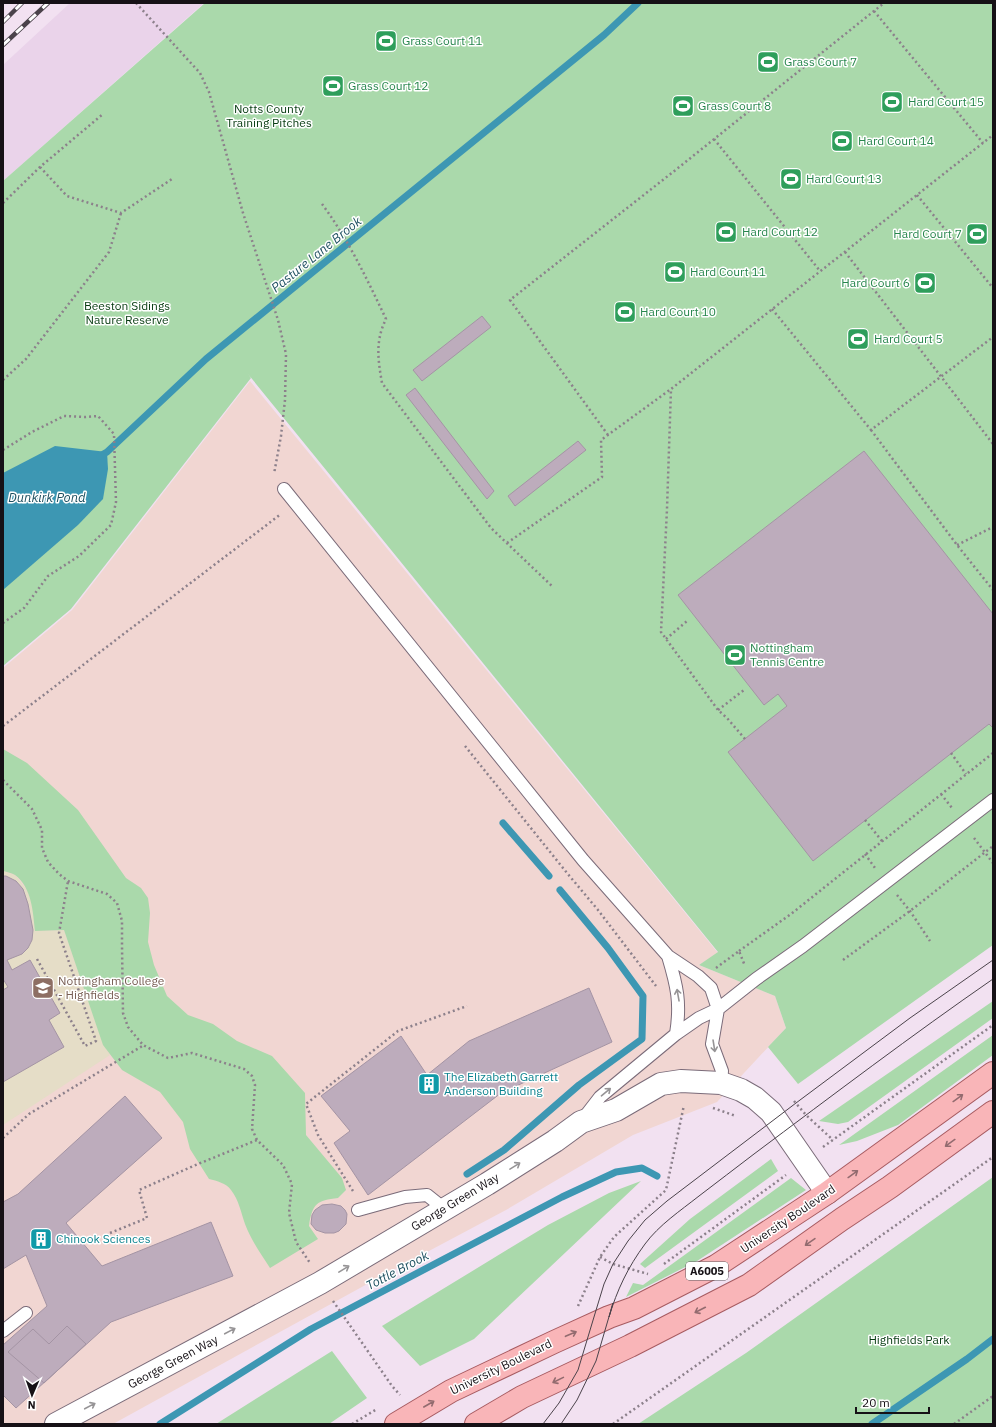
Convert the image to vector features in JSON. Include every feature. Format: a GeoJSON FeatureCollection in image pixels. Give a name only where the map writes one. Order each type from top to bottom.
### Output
{"type":"FeatureCollection","features":[{"type":"Feature","properties":{"kind":"main road","name":"University Boulevard"},"geometry":{"type":"LineString","coordinates":[[396,1424],[451,1391],[609,1317],[634,1308],[716,1266],[827,1193],[993,1073]]}},
{"type":"Feature","properties":{"kind":"main road","name":"A6005"},"geometry":{"type":"LineString","coordinates":[[476,1424],[522,1397],[630,1346],[750,1285],[842,1219],[890,1187],[993,1112]]}},
{"type":"Feature","properties":{"kind":"main road"},"geometry":{"type":"LineString","coordinates":[[827,1193],[836,1204],[842,1219]]}},
{"type":"Feature","properties":{"kind":"street","name":"George Green Way"},"geometry":{"type":"LineString","coordinates":[[56,1424],[320,1283],[555,1142],[580,1122],[616,1110],[661,1084],[681,1081],[721,1083],[741,1090],[755,1098],[771,1112],[796,1149],[806,1160],[827,1193]]}},
{"type":"Feature","properties":{"kind":"lane"},"geometry":{"type":"LineString","coordinates":[[284,489],[583,860],[668,956],[698,976],[711,988],[718,1009],[712,1044],[722,1071],[721,1083]]}},
{"type":"Feature","properties":{"kind":"lane"},"geometry":{"type":"LineString","coordinates":[[580,1122],[600,1097],[676,1034],[699,1018],[718,1009],[756,979],[804,946],[993,800]]}},
{"type":"Feature","properties":{"kind":"lane"},"geometry":{"type":"LineString","coordinates":[[668,956],[674,976],[679,1003],[679,1016],[676,1034]]}},
{"type":"Feature","properties":{"kind":"lane"},"geometry":{"type":"LineString","coordinates":[[358,1210],[405,1197],[427,1195],[437,1203],[442,1210]]}},
{"type":"Feature","properties":{"kind":"lane"},"geometry":{"type":"LineString","coordinates":[[3,1331],[26,1313]]}},
{"type":"Feature","properties":{"kind":"path"},"geometry":{"type":"LineString","coordinates":[[136,3],[200,73],[209,92],[243,213],[278,320],[286,354],[285,400],[274,477]]}},
{"type":"Feature","properties":{"kind":"path"},"geometry":{"type":"LineString","coordinates":[[608,435],[510,300],[884,3]]}},
{"type":"Feature","properties":{"kind":"path"},"geometry":{"type":"LineString","coordinates":[[874,11],[983,143]]}},
{"type":"Feature","properties":{"kind":"path"},"geometry":{"type":"LineString","coordinates":[[3,203],[40,167],[103,114]]}},
{"type":"Feature","properties":{"kind":"path"},"geometry":{"type":"LineString","coordinates":[[507,543],[602,477],[601,440],[671,389],[992,137]]}},
{"type":"Feature","properties":{"kind":"path"},"geometry":{"type":"LineString","coordinates":[[714,139],[820,272]]}},
{"type":"Feature","properties":{"kind":"path"},"geometry":{"type":"LineString","coordinates":[[40,167],[67,196],[122,213]]}},
{"type":"Feature","properties":{"kind":"path"},"geometry":{"type":"LineString","coordinates":[[3,380],[26,359],[109,252],[122,213],[172,179]]}},
{"type":"Feature","properties":{"kind":"path"},"geometry":{"type":"LineString","coordinates":[[917,195],[993,288]]}},
{"type":"Feature","properties":{"kind":"path"},"geometry":{"type":"LineString","coordinates":[[322,204],[338,225],[368,280],[386,319],[380,330],[378,347],[378,362],[382,383],[491,528],[553,587]]}},
{"type":"Feature","properties":{"kind":"path"},"geometry":{"type":"LineString","coordinates":[[845,252],[993,444]]}},
{"type":"Feature","properties":{"kind":"path"},"geometry":{"type":"LineString","coordinates":[[772,309],[871,430],[957,545],[993,590]]}},
{"type":"Feature","properties":{"kind":"path"},"geometry":{"type":"LineString","coordinates":[[871,430],[993,337]]}},
{"type":"Feature","properties":{"kind":"path"},"geometry":{"type":"LineString","coordinates":[[671,389],[661,632],[718,710],[745,738]]}},
{"type":"Feature","properties":{"kind":"path"},"geometry":{"type":"LineString","coordinates":[[3,450],[32,432],[64,416],[98,416],[114,434],[116,459],[116,502],[111,525],[79,556],[48,576],[24,608],[3,623]]}},
{"type":"Feature","properties":{"kind":"path"},"geometry":{"type":"LineString","coordinates":[[3,726],[283,513]]}},
{"type":"Feature","properties":{"kind":"path"},"geometry":{"type":"LineString","coordinates":[[957,545],[993,527]]}},
{"type":"Feature","properties":{"kind":"path"},"geometry":{"type":"LineString","coordinates":[[666,639],[687,621]]}},
{"type":"Feature","properties":{"kind":"path"},"geometry":{"type":"LineString","coordinates":[[718,710],[744,690]]}},
{"type":"Feature","properties":{"kind":"path"},"geometry":{"type":"LineString","coordinates":[[951,753],[966,774]]}},
{"type":"Feature","properties":{"kind":"path"},"geometry":{"type":"LineString","coordinates":[[739,951],[786,917],[993,753]]}},
{"type":"Feature","properties":{"kind":"path"},"geometry":{"type":"LineString","coordinates":[[3,780],[32,809],[42,830],[42,848],[48,862],[59,874],[68,880],[106,894],[118,903],[122,921],[123,1013],[128,1027],[144,1045],[168,1058],[192,1053],[244,1069],[252,1076],[255,1085],[252,1129],[257,1140],[283,1165],[292,1184],[289,1213],[296,1242],[312,1266],[320,1283]]}},
{"type":"Feature","properties":{"kind":"path"},"geometry":{"type":"LineString","coordinates":[[865,820],[882,841]]}},
{"type":"Feature","properties":{"kind":"path"},"geometry":{"type":"LineString","coordinates":[[843,960],[910,911],[993,846]]}},
{"type":"Feature","properties":{"kind":"path"},"geometry":{"type":"LineString","coordinates":[[37,959],[85,1046],[96,1041],[59,933],[68,880]]}},
{"type":"Feature","properties":{"kind":"path"},"geometry":{"type":"LineString","coordinates":[[355,1194],[318,1135],[306,1104],[398,1031],[467,1006]]}},
{"type":"Feature","properties":{"kind":"path"},"geometry":{"type":"LineString","coordinates":[[806,1160],[993,1025]]}},
{"type":"Feature","properties":{"kind":"path"},"geometry":{"type":"LineString","coordinates":[[3,1138],[29,1114],[144,1045]]}},
{"type":"Feature","properties":{"kind":"path"},"geometry":{"type":"LineString","coordinates":[[575,1311],[600,1257],[614,1237],[666,1190],[685,1098]]}},
{"type":"Feature","properties":{"kind":"path"},"geometry":{"type":"LineString","coordinates":[[708,1106],[738,1117]]}},
{"type":"Feature","properties":{"kind":"path"},"geometry":{"type":"LineString","coordinates":[[110,1233],[147,1218],[139,1190],[204,1161],[257,1140]]}},
{"type":"Feature","properties":{"kind":"path"},"geometry":{"type":"LineString","coordinates":[[614,1424],[993,1157]]}},
{"type":"Feature","properties":{"kind":"path"},"geometry":{"type":"LineString","coordinates":[[662,1266],[788,1174],[784,1168]]}},
{"type":"Feature","properties":{"kind":"path"},"geometry":{"type":"LineString","coordinates":[[600,1257],[613,1264],[650,1275]]}},
{"type":"Feature","properties":{"kind":"path"},"geometry":{"type":"LineString","coordinates":[[335,1307],[400,1395]]}},
{"type":"Feature","properties":{"kind":"path"},"geometry":{"type":"LineString","coordinates":[[954,1424],[993,1396]]}},
{"type":"Feature","properties":{"kind":"shaded area"},"geometry":{"type":"Polygon","coordinates":[[[70,3],[204,3],[3,181],[3,65],[70,3]]]}},
{"type":"Feature","properties":{"kind":"shaded area"},"geometry":{"type":"Polygon","coordinates":[[[250,381],[718,953],[699,965],[775,996],[786,1028],[717,1102],[633,1135],[506,1210],[380,1277],[113,1424],[3,1424],[3,668],[72,610],[250,381]]]}},
{"type":"Feature","properties":{"kind":"shaded area","name":"Nottingham College - Highfields"},"geometry":{"type":"Polygon","coordinates":[[[3,871],[15,875],[27,890],[33,906],[35,931],[64,930],[103,1044],[110,1055],[3,1125],[3,871]]]}},
{"type":"Feature","properties":{"kind":"green space","name":"Nottingham Tennis Centre"},"geometry":{"type":"Polygon","coordinates":[[[205,3],[993,3],[993,945],[798,1084],[768,1047],[786,1028],[775,996],[699,965],[718,952],[248,374],[251,378],[71,609],[3,666],[3,181],[205,3]]]}},
{"type":"Feature","properties":{"kind":"green space"},"geometry":{"type":"Polygon","coordinates":[[[3,749],[27,763],[78,810],[126,878],[141,888],[148,898],[150,913],[148,942],[154,965],[167,996],[188,1015],[213,1024],[237,1041],[272,1056],[305,1093],[306,1135],[342,1178],[346,1190],[338,1198],[320,1202],[314,1208],[309,1226],[318,1239],[270,1268],[250,1236],[234,1194],[224,1184],[209,1179],[190,1149],[183,1122],[160,1092],[122,1070],[103,1045],[64,930],[35,931],[31,901],[25,887],[21,880],[15,875],[3,871],[3,749]]]}},
{"type":"Feature","properties":{"kind":"green space"},"geometry":{"type":"Polygon","coordinates":[[[993,1001],[993,1018],[848,1122],[838,1124],[819,1121],[993,1001]]]}},
{"type":"Feature","properties":{"kind":"green space"},"geometry":{"type":"Polygon","coordinates":[[[993,1035],[993,1055],[898,1125],[857,1141],[839,1145],[993,1035]]]}},
{"type":"Feature","properties":{"kind":"green space"},"geometry":{"type":"Polygon","coordinates":[[[771,1159],[778,1171],[645,1268],[640,1264],[690,1219],[771,1159]]]}},
{"type":"Feature","properties":{"kind":"green space","name":"Highfields Park"},"geometry":{"type":"Polygon","coordinates":[[[993,1177],[993,1424],[638,1424],[746,1353],[993,1177]]]}},
{"type":"Feature","properties":{"kind":"green space"},"geometry":{"type":"Polygon","coordinates":[[[791,1178],[806,1190],[697,1261],[626,1297],[633,1283],[643,1285],[791,1178]]]}},
{"type":"Feature","properties":{"kind":"green space"},"geometry":{"type":"Polygon","coordinates":[[[641,1181],[474,1339],[420,1366],[382,1326],[548,1225],[609,1193],[641,1181]]]}},
{"type":"Feature","properties":{"kind":"green space"},"geometry":{"type":"Polygon","coordinates":[[[332,1351],[367,1398],[329,1424],[216,1424],[332,1351]]]}},
{"type":"Feature","properties":{"kind":"water","name":"Dunkirk Pond"},"geometry":{"type":"Polygon","coordinates":[[[55,446],[107,452],[108,469],[103,499],[78,525],[3,590],[3,473],[55,446]]]}},
{"type":"Feature","properties":{"kind":"building"},"geometry":{"type":"Polygon","coordinates":[[[482,316],[491,327],[422,381],[413,370],[482,316]]]}},
{"type":"Feature","properties":{"kind":"building"},"geometry":{"type":"Polygon","coordinates":[[[415,388],[494,491],[487,499],[406,395],[415,388]]]}},
{"type":"Feature","properties":{"kind":"building"},"geometry":{"type":"Polygon","coordinates":[[[578,441],[586,450],[515,506],[508,496],[578,441]]]}},
{"type":"Feature","properties":{"kind":"building","name":"Nottingham Tennis Centre"},"geometry":{"type":"Polygon","coordinates":[[[864,451],[993,614],[993,728],[989,724],[813,861],[728,752],[787,706],[778,694],[764,705],[678,595],[864,451]]]}},
{"type":"Feature","properties":{"kind":"building"},"geometry":{"type":"Polygon","coordinates":[[[3,876],[16,881],[23,889],[28,904],[33,930],[32,940],[28,948],[22,954],[7,960],[12,970],[30,960],[60,1013],[49,1020],[64,1047],[3,1082],[3,990],[8,987],[3,979],[3,876]]]}},
{"type":"Feature","properties":{"kind":"building","name":"The Elizabeth Garrett Anderson Building"},"geometry":{"type":"Polygon","coordinates":[[[589,988],[612,1042],[501,1093],[368,1195],[334,1143],[350,1131],[321,1096],[401,1036],[427,1075],[469,1041],[589,988]]]}},
{"type":"Feature","properties":{"kind":"building","name":"Chinook Sciences"},"geometry":{"type":"Polygon","coordinates":[[[125,1096],[162,1138],[66,1223],[102,1266],[211,1222],[233,1276],[111,1322],[16,1408],[3,1395],[3,1345],[47,1306],[26,1255],[3,1269],[3,1202],[18,1194],[125,1096]]]}},
{"type":"Feature","properties":{"kind":"building"},"geometry":{"type":"Polygon","coordinates":[[[332,1204],[341,1206],[345,1210],[347,1214],[346,1224],[339,1231],[334,1233],[325,1233],[316,1230],[311,1224],[312,1215],[315,1210],[322,1205],[332,1204]]]}},
{"type":"Feature","properties":{"kind":"building"},"geometry":{"type":"Polygon","coordinates":[[[67,1326],[86,1344],[44,1383],[8,1352],[33,1329],[49,1344],[67,1326]]]}},
{"type":"Feature","properties":{"kind":"waterway","name":"Pasture Lane Brook"},"geometry":{"type":"LineString","coordinates":[[100,456],[107,452],[206,359],[604,35],[638,3]]}},
{"type":"Feature","properties":{"kind":"waterway"},"geometry":{"type":"LineString","coordinates":[[503,823],[549,876]]}},
{"type":"Feature","properties":{"kind":"waterway"},"geometry":{"type":"LineString","coordinates":[[467,1174],[504,1150],[579,1085],[642,1039],[643,996],[608,948],[560,890]]}},
{"type":"Feature","properties":{"kind":"waterway","name":"Tottle Brook"},"geometry":{"type":"LineString","coordinates":[[160,1424],[311,1329],[562,1197],[616,1172],[642,1168],[657,1176]]}},
{"type":"Feature","properties":{"kind":"waterway","name":"Tottle Brook"},"geometry":{"type":"LineString","coordinates":[[872,1424],[967,1359],[993,1339]]}},
{"type":"Feature","properties":{"kind":"tram line"},"geometry":{"type":"LineString","coordinates":[[543,1424],[559,1403],[578,1370],[604,1284],[613,1264],[628,1241],[645,1220],[667,1201],[796,1103],[910,1018],[993,960]]}},
{"type":"Feature","properties":{"kind":"tram line"},"geometry":{"type":"LineString","coordinates":[[561,1424],[577,1400],[596,1361],[613,1303],[609,1317],[624,1279],[633,1261],[651,1237],[670,1218],[754,1154],[903,1043],[993,979]]}},
{"type":"Feature","properties":{"kind":"railway"},"geometry":{"type":"LineString","coordinates":[[3,22],[22,3]]}},
{"type":"Feature","properties":{"kind":"railway"},"geometry":{"type":"LineString","coordinates":[[3,45],[48,3]]}},
{"type":"Feature","properties":{"kind":"place","name":"Grass Court 11"},"geometry":{"type":"Point","coordinates":[386,41]}},
{"type":"Feature","properties":{"kind":"place","name":"Grass Court 7"},"geometry":{"type":"Point","coordinates":[768,62]}},
{"type":"Feature","properties":{"kind":"place","name":"Grass Court 12"},"geometry":{"type":"Point","coordinates":[333,86]}},
{"type":"Feature","properties":{"kind":"place","name":"Hard Court 15"},"geometry":{"type":"Point","coordinates":[892,102]}},
{"type":"Feature","properties":{"kind":"place","name":"Grass Court 8"},"geometry":{"type":"Point","coordinates":[683,106]}},
{"type":"Feature","properties":{"kind":"place","name":"Hard Court 14"},"geometry":{"type":"Point","coordinates":[842,141]}},
{"type":"Feature","properties":{"kind":"place","name":"Hard Court 13"},"geometry":{"type":"Point","coordinates":[791,179]}},
{"type":"Feature","properties":{"kind":"place","name":"Hard Court 12"},"geometry":{"type":"Point","coordinates":[726,232]}},
{"type":"Feature","properties":{"kind":"place","name":"Hard Court 7"},"geometry":{"type":"Point","coordinates":[977,234]}},
{"type":"Feature","properties":{"kind":"place","name":"Hard Court 11"},"geometry":{"type":"Point","coordinates":[675,272]}},
{"type":"Feature","properties":{"kind":"place","name":"Hard Court 6"},"geometry":{"type":"Point","coordinates":[925,283]}},
{"type":"Feature","properties":{"kind":"place","name":"Hard Court 10"},"geometry":{"type":"Point","coordinates":[625,312]}},
{"type":"Feature","properties":{"kind":"place","name":"Hard Court 5"},"geometry":{"type":"Point","coordinates":[858,339]}},
{"type":"Feature","properties":{"kind":"place","name":"Nottingham Tennis Centre"},"geometry":{"type":"Point","coordinates":[735,655]}},
{"type":"Feature","properties":{"kind":"place","name":"Nottingham College - Highfields"},"geometry":{"type":"Point","coordinates":[43,988]}},
{"type":"Feature","properties":{"kind":"place","name":"The Elizabeth Garrett Anderson Building"},"geometry":{"type":"Point","coordinates":[429,1084]}},
{"type":"Feature","properties":{"kind":"place","name":"Chinook Sciences"},"geometry":{"type":"Point","coordinates":[41,1239]}},
{"type":"Feature","properties":{"kind":"park label","name":"Notts County Training Pitches"},"geometry":{"type":"Point","coordinates":[269,116]}},
{"type":"Feature","properties":{"kind":"park label","name":"Beeston Sidings Nature Reserve"},"geometry":{"type":"Point","coordinates":[127,313]}}]}
